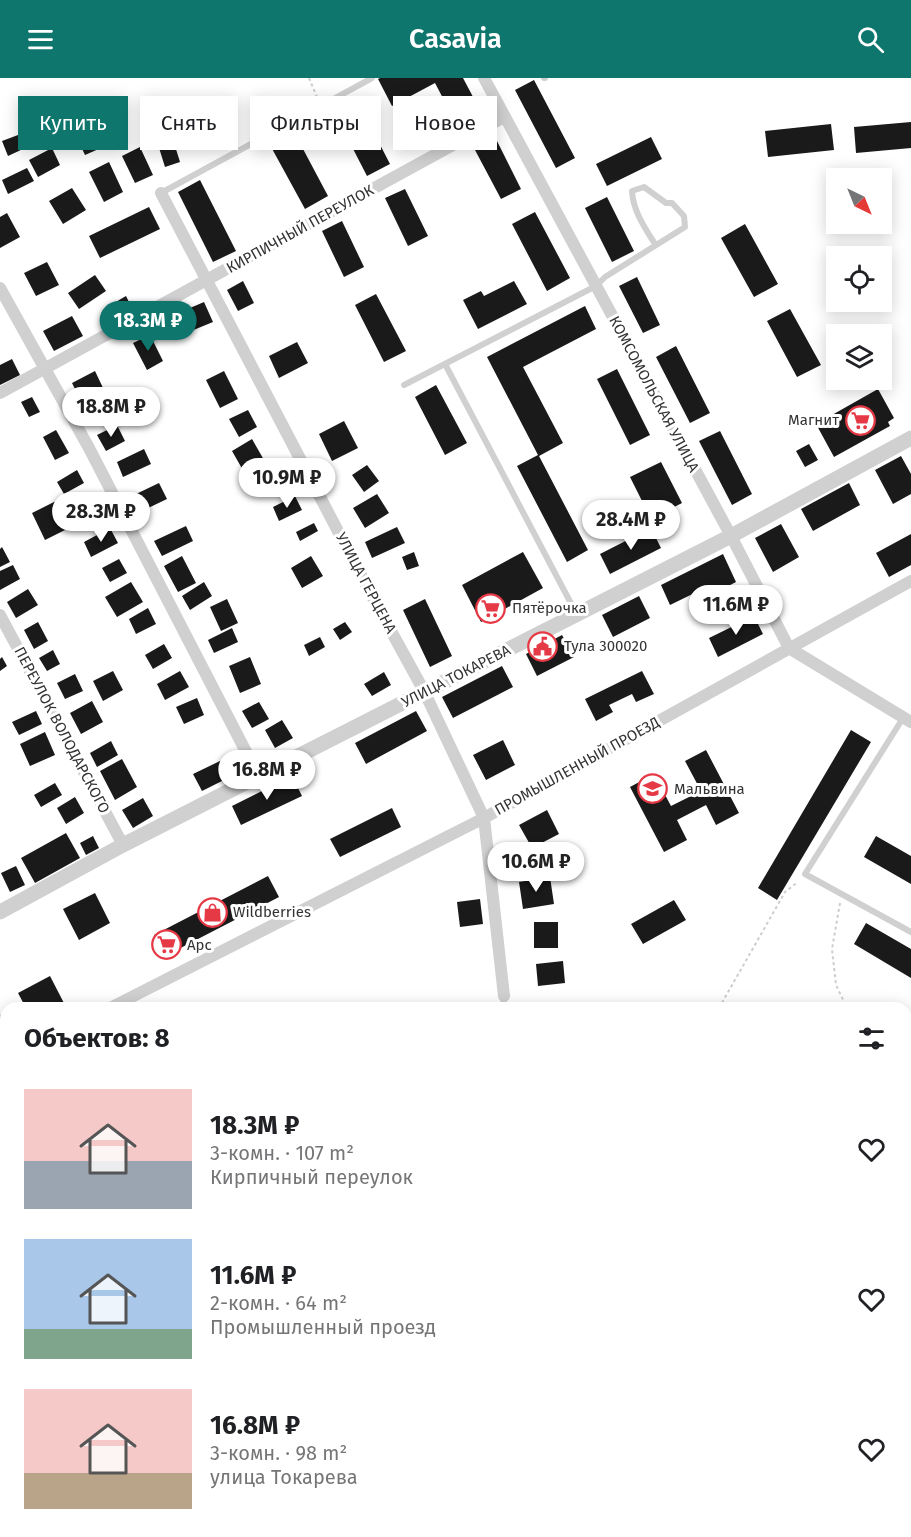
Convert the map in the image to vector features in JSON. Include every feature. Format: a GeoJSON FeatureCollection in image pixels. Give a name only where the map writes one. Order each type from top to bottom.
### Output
{"type":"FeatureCollection","features":[{"type":"Feature","properties":{"kind":"street","name":"КОМСОМОЛЬСКАЯ УЛИЦА"},"geometry":{"type":"LineString","coordinates":[[483,78],[789,648]]}},
{"type":"Feature","properties":{"kind":"street","name":"КИРПИЧНЫЙ ПЕРЕУЛОК"},"geometry":{"type":"LineString","coordinates":[[0,393],[504,117]]}},
{"type":"Feature","properties":{"kind":"street","name":"УЛИЦА ГЕРЦЕНА"},"geometry":{"type":"LineString","coordinates":[[161,193],[424,691],[484,818],[503,1002]]}},
{"type":"Feature","properties":{"kind":"street"},"geometry":{"type":"LineString","coordinates":[[0,288],[89,448],[259,777]]}},
{"type":"Feature","properties":{"kind":"street","name":"УЛИЦА ТОКАРЕВА"},"geometry":{"type":"LineString","coordinates":[[0,912],[123,845],[731,537],[911,438]]}},
{"type":"Feature","properties":{"kind":"street","name":"ПРОМЫШЛЕННЫЙ ПРОЕЗД"},"geometry":{"type":"LineString","coordinates":[[122,1002],[484,818],[911,581]]}},
{"type":"Feature","properties":{"kind":"street","name":"ПЕРЕУЛОК ВОЛОДАРСКОГО"},"geometry":{"type":"LineString","coordinates":[[0,615],[123,845]]}},
{"type":"Feature","properties":{"kind":"street"},"geometry":{"type":"LineString","coordinates":[[789,648],[907,719]]}},
{"type":"Feature","properties":{"kind":"lane"},"geometry":{"type":"LineString","coordinates":[[339,96],[372,78]]}},
{"type":"Feature","properties":{"kind":"lane"},"geometry":{"type":"LineString","coordinates":[[161,193],[250,145]]}},
{"type":"Feature","properties":{"kind":"lane"},"geometry":{"type":"LineString","coordinates":[[404,385],[596,286],[605,277],[685,227],[684,216],[672,203],[666,203],[644,187],[632,192],[633,201],[655,244]]}},
{"type":"Feature","properties":{"kind":"lane"},"geometry":{"type":"LineString","coordinates":[[445,364],[576,615]]}},
{"type":"Feature","properties":{"kind":"lane"},"geometry":{"type":"LineString","coordinates":[[907,719],[805,874],[911,932]]}},
{"type":"Feature","properties":{"kind":"path"},"geometry":{"type":"LineString","coordinates":[[309,78],[317,96]]}},
{"type":"Feature","properties":{"kind":"path"},"geometry":{"type":"LineString","coordinates":[[722,1002],[785,892],[805,874]]}},
{"type":"Feature","properties":{"kind":"path"},"geometry":{"type":"LineString","coordinates":[[841,894],[832,949],[836,985],[844,1002]]}},
{"type":"Feature","properties":{"kind":"building"},"geometry":{"type":"Polygon","coordinates":[[[463,78],[473,96],[442,96],[435,83],[411,96],[393,96],[392,106],[378,79],[463,78]]]}},
{"type":"Feature","properties":{"kind":"building"},"geometry":{"type":"Polygon","coordinates":[[[534,80],[575,158],[556,168],[515,90],[534,80]]]}},
{"type":"Feature","properties":{"kind":"building"},"geometry":{"type":"Polygon","coordinates":[[[911,122],[911,148],[856,153],[854,127],[911,122]]]}},
{"type":"Feature","properties":{"kind":"building"},"geometry":{"type":"Polygon","coordinates":[[[831,124],[834,150],[768,157],[765,131],[831,124]]]}},
{"type":"Feature","properties":{"kind":"building"},"geometry":{"type":"Polygon","coordinates":[[[18,135],[18,150],[21,150],[8,156],[2,141],[18,135]]]}},
{"type":"Feature","properties":{"kind":"building"},"geometry":{"type":"Polygon","coordinates":[[[651,137],[662,159],[607,186],[596,164],[651,137]]]}},
{"type":"Feature","properties":{"kind":"building"},"geometry":{"type":"Polygon","coordinates":[[[497,141],[521,189],[501,199],[475,150],[497,150],[497,141]]]}},
{"type":"Feature","properties":{"kind":"building"},"geometry":{"type":"Polygon","coordinates":[[[140,147],[153,175],[135,183],[122,156],[140,147]]]}},
{"type":"Feature","properties":{"kind":"building"},"geometry":{"type":"Polygon","coordinates":[[[381,147],[390,164],[367,176],[354,150],[381,150],[381,147]]]}},
{"type":"Feature","properties":{"kind":"building"},"geometry":{"type":"Polygon","coordinates":[[[48,150],[53,150],[60,165],[38,177],[29,160],[48,150]]]}},
{"type":"Feature","properties":{"kind":"building"},"geometry":{"type":"Polygon","coordinates":[[[83,150],[96,150],[85,155],[83,150]]]}},
{"type":"Feature","properties":{"kind":"building"},"geometry":{"type":"Polygon","coordinates":[[[160,150],[176,150],[180,162],[165,167],[160,150]]]}},
{"type":"Feature","properties":{"kind":"building"},"geometry":{"type":"Polygon","coordinates":[[[273,150],[304,150],[328,196],[305,209],[273,150]]]}},
{"type":"Feature","properties":{"kind":"building"},"geometry":{"type":"Polygon","coordinates":[[[109,162],[123,192],[104,202],[89,172],[109,162]]]}},
{"type":"Feature","properties":{"kind":"building"},"geometry":{"type":"Polygon","coordinates":[[[27,168],[34,181],[8,194],[2,180],[27,168]]]}},
{"type":"Feature","properties":{"kind":"building"},"geometry":{"type":"Polygon","coordinates":[[[200,180],[236,251],[213,262],[178,192],[200,180]]]}},
{"type":"Feature","properties":{"kind":"building"},"geometry":{"type":"Polygon","coordinates":[[[72,188],[86,210],[63,224],[49,201],[72,188]]]}},
{"type":"Feature","properties":{"kind":"building"},"geometry":{"type":"Polygon","coordinates":[[[405,189],[428,236],[408,246],[385,198],[405,189]]]}},
{"type":"Feature","properties":{"kind":"building"},"geometry":{"type":"Polygon","coordinates":[[[607,197],[634,251],[612,262],[585,208],[607,197]]]}},
{"type":"Feature","properties":{"kind":"building"},"geometry":{"type":"Polygon","coordinates":[[[149,207],[160,229],[100,258],[89,236],[149,207]]]}},
{"type":"Feature","properties":{"kind":"building"},"geometry":{"type":"Polygon","coordinates":[[[535,212],[570,278],[547,291],[512,224],[535,212]]]}},
{"type":"Feature","properties":{"kind":"building"},"geometry":{"type":"Polygon","coordinates":[[[7,213],[20,237],[0,248],[0,217],[7,213]]]}},
{"type":"Feature","properties":{"kind":"building"},"geometry":{"type":"Polygon","coordinates":[[[342,221],[364,267],[344,277],[322,231],[342,221]]]}},
{"type":"Feature","properties":{"kind":"building"},"geometry":{"type":"Polygon","coordinates":[[[745,224],[778,284],[754,297],[721,238],[745,224]]]}},
{"type":"Feature","properties":{"kind":"building"},"geometry":{"type":"Polygon","coordinates":[[[47,262],[59,285],[36,296],[24,273],[47,262]]]}},
{"type":"Feature","properties":{"kind":"building"},"geometry":{"type":"Polygon","coordinates":[[[95,275],[106,291],[79,309],[68,293],[95,275]]]}},
{"type":"Feature","properties":{"kind":"building"},"geometry":{"type":"Polygon","coordinates":[[[637,277],[660,325],[643,333],[619,286],[637,277]]]}},
{"type":"Feature","properties":{"kind":"building"},"geometry":{"type":"Polygon","coordinates":[[[243,281],[254,303],[238,311],[227,290],[243,281]]]}},
{"type":"Feature","properties":{"kind":"building"},"geometry":{"type":"Polygon","coordinates":[[[514,281],[527,304],[478,329],[463,300],[481,291],[484,296],[514,281]]]}},
{"type":"Feature","properties":{"kind":"building"},"geometry":{"type":"Polygon","coordinates":[[[376,294],[406,351],[384,362],[355,305],[376,294]]]}},
{"type":"Feature","properties":{"kind":"building"},"geometry":{"type":"Polygon","coordinates":[[[126,296],[133,310],[121,316],[114,303],[126,296]]]}},
{"type":"Feature","properties":{"kind":"building"},"geometry":{"type":"Polygon","coordinates":[[[204,302],[213,322],[191,331],[183,311],[204,302]]]}},
{"type":"Feature","properties":{"kind":"building"},"geometry":{"type":"Polygon","coordinates":[[[585,306],[596,329],[523,367],[563,443],[539,456],[588,550],[567,562],[517,466],[538,455],[487,357],[585,306]]]}},
{"type":"Feature","properties":{"kind":"building"},"geometry":{"type":"Polygon","coordinates":[[[790,309],[821,365],[797,377],[767,321],[790,309]]]}},
{"type":"Feature","properties":{"kind":"building"},"geometry":{"type":"Polygon","coordinates":[[[72,316],[83,336],[54,351],[43,331],[72,316]]]}},
{"type":"Feature","properties":{"kind":"building"},"geometry":{"type":"Polygon","coordinates":[[[150,335],[163,361],[147,370],[133,343],[150,335]]]}},
{"type":"Feature","properties":{"kind":"building"},"geometry":{"type":"Polygon","coordinates":[[[297,342],[308,363],[279,378],[269,356],[297,342]]]}},
{"type":"Feature","properties":{"kind":"building"},"geometry":{"type":"Polygon","coordinates":[[[676,346],[710,413],[690,423],[656,357],[676,346]]]}},
{"type":"Feature","properties":{"kind":"building"},"geometry":{"type":"Polygon","coordinates":[[[12,359],[20,375],[0,385],[0,365],[12,359]]]}},
{"type":"Feature","properties":{"kind":"building"},"geometry":{"type":"Polygon","coordinates":[[[617,369],[650,435],[630,445],[597,379],[617,369]]]}},
{"type":"Feature","properties":{"kind":"building"},"geometry":{"type":"Polygon","coordinates":[[[95,371],[104,390],[81,401],[72,383],[95,371]]]}},
{"type":"Feature","properties":{"kind":"building"},"geometry":{"type":"Polygon","coordinates":[[[224,371],[238,399],[220,408],[206,380],[224,371]]]}},
{"type":"Feature","properties":{"kind":"building"},"geometry":{"type":"Polygon","coordinates":[[[436,385],[467,443],[445,455],[415,397],[436,385]]]}},
{"type":"Feature","properties":{"kind":"building"},"geometry":{"type":"Polygon","coordinates":[[[876,390],[879,390],[894,418],[888,422],[890,426],[834,457],[816,424],[876,390]]]}},
{"type":"Feature","properties":{"kind":"building"},"geometry":{"type":"Polygon","coordinates":[[[109,395],[119,414],[95,426],[85,407],[109,395]]]}},
{"type":"Feature","properties":{"kind":"building"},"geometry":{"type":"Polygon","coordinates":[[[32,397],[40,412],[29,417],[21,402],[32,397]]]}},
{"type":"Feature","properties":{"kind":"building"},"geometry":{"type":"Polygon","coordinates":[[[248,410],[257,427],[239,437],[229,419],[248,410]]]}},
{"type":"Feature","properties":{"kind":"building"},"geometry":{"type":"Polygon","coordinates":[[[344,421],[358,448],[332,461],[319,434],[344,421]]]}},
{"type":"Feature","properties":{"kind":"building"},"geometry":{"type":"Polygon","coordinates":[[[117,425],[125,441],[106,451],[97,435],[117,425]]]}},
{"type":"Feature","properties":{"kind":"building"},"geometry":{"type":"Polygon","coordinates":[[[56,430],[69,453],[55,460],[43,437],[56,430]]]}},
{"type":"Feature","properties":{"kind":"building"},"geometry":{"type":"Polygon","coordinates":[[[720,431],[752,494],[732,505],[699,441],[720,431]]]}},
{"type":"Feature","properties":{"kind":"building"},"geometry":{"type":"Polygon","coordinates":[[[252,439],[264,460],[244,472],[232,451],[252,439]]]}},
{"type":"Feature","properties":{"kind":"building"},"geometry":{"type":"Polygon","coordinates":[[[809,444],[818,460],[805,467],[796,451],[809,444]]]}},
{"type":"Feature","properties":{"kind":"building"},"geometry":{"type":"Polygon","coordinates":[[[144,449],[151,464],[123,477],[117,462],[144,449]]]}},
{"type":"Feature","properties":{"kind":"building"},"geometry":{"type":"Polygon","coordinates":[[[901,456],[911,474],[911,494],[893,504],[875,470],[901,456]]]}},
{"type":"Feature","properties":{"kind":"building"},"geometry":{"type":"Polygon","coordinates":[[[661,462],[682,503],[651,519],[630,477],[661,462]]]}},
{"type":"Feature","properties":{"kind":"building"},"geometry":{"type":"Polygon","coordinates":[[[367,465],[379,481],[364,492],[352,475],[367,465]]]}},
{"type":"Feature","properties":{"kind":"building"},"geometry":{"type":"Polygon","coordinates":[[[77,470],[84,483],[64,494],[57,482],[77,470]]]}},
{"type":"Feature","properties":{"kind":"building"},"geometry":{"type":"Polygon","coordinates":[[[276,470],[284,485],[266,495],[258,480],[276,470]]]}},
{"type":"Feature","properties":{"kind":"building"},"geometry":{"type":"Polygon","coordinates":[[[159,483],[167,499],[144,510],[136,494],[159,483]]]}},
{"type":"Feature","properties":{"kind":"building"},"geometry":{"type":"Polygon","coordinates":[[[849,483],[860,505],[813,531],[801,509],[849,483]]]}},
{"type":"Feature","properties":{"kind":"building"},"geometry":{"type":"Polygon","coordinates":[[[377,494],[389,513],[365,528],[353,508],[377,494]]]}},
{"type":"Feature","properties":{"kind":"building"},"geometry":{"type":"Polygon","coordinates":[[[295,496],[302,510],[279,521],[273,507],[295,496]]]}},
{"type":"Feature","properties":{"kind":"building"},"geometry":{"type":"Polygon","coordinates":[[[56,501],[69,528],[45,540],[32,513],[56,501]]]}},
{"type":"Feature","properties":{"kind":"building"},"geometry":{"type":"Polygon","coordinates":[[[96,504],[103,520],[85,530],[77,514],[96,504]]]}},
{"type":"Feature","properties":{"kind":"building"},"geometry":{"type":"Polygon","coordinates":[[[314,523],[318,531],[300,541],[296,532],[314,523]]]}},
{"type":"Feature","properties":{"kind":"building"},"geometry":{"type":"Polygon","coordinates":[[[781,524],[799,557],[773,572],[755,538],[781,524]]]}},
{"type":"Feature","properties":{"kind":"building"},"geometry":{"type":"Polygon","coordinates":[[[186,526],[193,541],[162,556],[154,541],[186,526]]]}},
{"type":"Feature","properties":{"kind":"building"},"geometry":{"type":"Polygon","coordinates":[[[397,527],[405,543],[372,558],[365,542],[397,527]]]}},
{"type":"Feature","properties":{"kind":"building"},"geometry":{"type":"Polygon","coordinates":[[[110,528],[118,543],[91,557],[84,542],[110,528]]]}},
{"type":"Feature","properties":{"kind":"building"},"geometry":{"type":"Polygon","coordinates":[[[651,528],[661,548],[610,574],[600,554],[651,528]]]}},
{"type":"Feature","properties":{"kind":"building"},"geometry":{"type":"Polygon","coordinates":[[[911,534],[911,565],[889,577],[876,553],[911,534]]]}},
{"type":"Feature","properties":{"kind":"building"},"geometry":{"type":"Polygon","coordinates":[[[2,547],[10,562],[0,567],[0,549],[2,547]]]}},
{"type":"Feature","properties":{"kind":"building"},"geometry":{"type":"Polygon","coordinates":[[[414,552],[419,566],[407,570],[402,557],[414,552]]]}},
{"type":"Feature","properties":{"kind":"building"},"geometry":{"type":"Polygon","coordinates":[[[523,552],[543,588],[481,622],[462,585],[523,552]]]}},
{"type":"Feature","properties":{"kind":"building"},"geometry":{"type":"Polygon","coordinates":[[[723,554],[736,582],[713,594],[709,586],[670,605],[661,585],[723,554]]]}},
{"type":"Feature","properties":{"kind":"building"},"geometry":{"type":"Polygon","coordinates":[[[182,556],[196,583],[178,592],[164,566],[182,556]]]}},
{"type":"Feature","properties":{"kind":"building"},"geometry":{"type":"Polygon","coordinates":[[[311,556],[323,576],[302,588],[291,568],[311,556]]]}},
{"type":"Feature","properties":{"kind":"building"},"geometry":{"type":"Polygon","coordinates":[[[119,559],[127,573],[110,582],[102,568],[119,559]]]}},
{"type":"Feature","properties":{"kind":"building"},"geometry":{"type":"Polygon","coordinates":[[[13,565],[20,579],[0,590],[0,571],[13,565]]]}},
{"type":"Feature","properties":{"kind":"building"},"geometry":{"type":"Polygon","coordinates":[[[131,582],[143,602],[117,617],[105,597],[131,582]]]}},
{"type":"Feature","properties":{"kind":"building"},"geometry":{"type":"Polygon","coordinates":[[[204,582],[212,596],[190,610],[182,596],[204,582]]]}},
{"type":"Feature","properties":{"kind":"building"},"geometry":{"type":"Polygon","coordinates":[[[28,589],[38,605],[16,618],[7,602],[28,589]]]}},
{"type":"Feature","properties":{"kind":"building"},"geometry":{"type":"Polygon","coordinates":[[[639,596],[650,618],[613,637],[602,615],[639,596]]]}},
{"type":"Feature","properties":{"kind":"building"},"geometry":{"type":"Polygon","coordinates":[[[227,599],[238,623],[221,631],[210,607],[227,599]]]}},
{"type":"Feature","properties":{"kind":"building"},"geometry":{"type":"Polygon","coordinates":[[[425,599],[452,656],[430,667],[403,610],[425,599]]]}},
{"type":"Feature","properties":{"kind":"building"},"geometry":{"type":"Polygon","coordinates":[[[148,608],[156,624],[136,634],[129,619],[148,608]]]}},
{"type":"Feature","properties":{"kind":"building"},"geometry":{"type":"Polygon","coordinates":[[[754,616],[763,634],[718,657],[709,638],[754,616]]]}},
{"type":"Feature","properties":{"kind":"building"},"geometry":{"type":"Polygon","coordinates":[[[38,622],[48,641],[34,649],[24,630],[38,622]]]}},
{"type":"Feature","properties":{"kind":"building"},"geometry":{"type":"Polygon","coordinates":[[[345,622],[352,632],[340,640],[333,629],[345,622]]]}},
{"type":"Feature","properties":{"kind":"building"},"geometry":{"type":"Polygon","coordinates":[[[232,628],[238,642],[214,653],[208,640],[232,628]]]}},
{"type":"Feature","properties":{"kind":"building"},"geometry":{"type":"Polygon","coordinates":[[[562,635],[574,657],[537,676],[526,654],[562,635]]]}},
{"type":"Feature","properties":{"kind":"building"},"geometry":{"type":"Polygon","coordinates":[[[320,637],[325,647],[309,656],[304,645],[320,637]]]}},
{"type":"Feature","properties":{"kind":"building"},"geometry":{"type":"Polygon","coordinates":[[[164,644],[172,658],[153,669],[145,655],[164,644]]]}},
{"type":"Feature","properties":{"kind":"building"},"geometry":{"type":"Polygon","coordinates":[[[53,650],[60,664],[47,671],[39,658],[53,650]]]}},
{"type":"Feature","properties":{"kind":"building"},"geometry":{"type":"Polygon","coordinates":[[[2,657],[7,666],[0,671],[0,659],[2,657]]]}},
{"type":"Feature","properties":{"kind":"building"},"geometry":{"type":"Polygon","coordinates":[[[250,657],[261,684],[240,693],[229,666],[250,657]]]}},
{"type":"Feature","properties":{"kind":"building"},"geometry":{"type":"Polygon","coordinates":[[[502,666],[513,687],[453,718],[442,697],[502,666]]]}},
{"type":"Feature","properties":{"kind":"building"},"geometry":{"type":"Polygon","coordinates":[[[113,671],[123,690],[103,701],[93,681],[113,671]]]}},
{"type":"Feature","properties":{"kind":"building"},"geometry":{"type":"Polygon","coordinates":[[[180,671],[189,687],[165,700],[157,684],[180,671]]]}},
{"type":"Feature","properties":{"kind":"building"},"geometry":{"type":"Polygon","coordinates":[[[642,671],[654,694],[636,702],[632,694],[609,705],[613,712],[596,721],[585,699],[642,671]]]}},
{"type":"Feature","properties":{"kind":"building"},"geometry":{"type":"Polygon","coordinates":[[[384,672],[391,685],[372,696],[364,684],[384,672]]]}},
{"type":"Feature","properties":{"kind":"building"},"geometry":{"type":"Polygon","coordinates":[[[75,674],[83,691],[65,699],[57,683],[75,674]]]}},
{"type":"Feature","properties":{"kind":"building"},"geometry":{"type":"Polygon","coordinates":[[[197,698],[204,715],[184,724],[176,707],[197,698]]]}},
{"type":"Feature","properties":{"kind":"building"},"geometry":{"type":"Polygon","coordinates":[[[92,701],[103,722],[81,734],[70,713],[92,701]]]}},
{"type":"Feature","properties":{"kind":"building"},"geometry":{"type":"Polygon","coordinates":[[[259,702],[269,719],[252,728],[242,711],[259,702]]]}},
{"type":"Feature","properties":{"kind":"building"},"geometry":{"type":"Polygon","coordinates":[[[36,711],[42,724],[19,735],[12,722],[36,711]]]}},
{"type":"Feature","properties":{"kind":"building"},"geometry":{"type":"Polygon","coordinates":[[[416,711],[427,731],[366,764],[355,743],[416,711]]]}},
{"type":"Feature","properties":{"kind":"building"},"geometry":{"type":"Polygon","coordinates":[[[282,720],[293,738],[275,748],[265,730],[282,720]]]}},
{"type":"Feature","properties":{"kind":"building"},"geometry":{"type":"Polygon","coordinates":[[[851,730],[871,742],[777,900],[758,888],[851,730]]]}},
{"type":"Feature","properties":{"kind":"building"},"geometry":{"type":"Polygon","coordinates":[[[45,732],[55,755],[30,766],[20,744],[45,732]]]}},
{"type":"Feature","properties":{"kind":"building"},"geometry":{"type":"Polygon","coordinates":[[[503,740],[515,765],[486,780],[473,755],[503,740]]]}},
{"type":"Feature","properties":{"kind":"building"},"geometry":{"type":"Polygon","coordinates":[[[111,741],[118,755],[97,767],[90,753],[111,741]]]}},
{"type":"Feature","properties":{"kind":"building"},"geometry":{"type":"Polygon","coordinates":[[[706,750],[739,813],[716,825],[706,805],[677,820],[687,840],[664,852],[630,787],[654,774],[671,806],[701,791],[685,761],[706,750]]]}},
{"type":"Feature","properties":{"kind":"building"},"geometry":{"type":"Polygon","coordinates":[[[122,759],[137,787],[115,800],[100,771],[122,759]]]}},
{"type":"Feature","properties":{"kind":"building"},"geometry":{"type":"Polygon","coordinates":[[[220,761],[228,778],[202,791],[193,774],[220,761]]]}},
{"type":"Feature","properties":{"kind":"building"},"geometry":{"type":"Polygon","coordinates":[[[292,776],[302,796],[241,825],[232,806],[292,776]]]}},
{"type":"Feature","properties":{"kind":"building"},"geometry":{"type":"Polygon","coordinates":[[[55,783],[62,795],[41,807],[34,795],[55,783]]]}},
{"type":"Feature","properties":{"kind":"building"},"geometry":{"type":"Polygon","coordinates":[[[75,797],[84,813],[66,824],[57,808],[75,797]]]}},
{"type":"Feature","properties":{"kind":"building"},"geometry":{"type":"Polygon","coordinates":[[[143,798],[153,816],[133,828],[122,810],[143,798]]]}},
{"type":"Feature","properties":{"kind":"building"},"geometry":{"type":"Polygon","coordinates":[[[392,808],[401,827],[340,857],[330,839],[392,808]]]}},
{"type":"Feature","properties":{"kind":"building"},"geometry":{"type":"Polygon","coordinates":[[[547,810],[559,834],[532,848],[519,825],[547,810]]]}},
{"type":"Feature","properties":{"kind":"building"},"geometry":{"type":"Polygon","coordinates":[[[66,833],[80,858],[35,883],[21,858],[66,833]]]}},
{"type":"Feature","properties":{"kind":"building"},"geometry":{"type":"Polygon","coordinates":[[[93,836],[99,848],[86,855],[80,843],[93,836]]]}},
{"type":"Feature","properties":{"kind":"building"},"geometry":{"type":"Polygon","coordinates":[[[876,836],[911,856],[911,884],[864,857],[876,836]]]}},
{"type":"Feature","properties":{"kind":"building"},"geometry":{"type":"Polygon","coordinates":[[[16,866],[25,885],[10,892],[1,873],[16,866]]]}},
{"type":"Feature","properties":{"kind":"building"},"geometry":{"type":"Polygon","coordinates":[[[268,876],[279,897],[165,956],[154,935],[268,876]]]}},
{"type":"Feature","properties":{"kind":"building"},"geometry":{"type":"Polygon","coordinates":[[[550,877],[554,904],[523,909],[519,882],[550,877]]]}},
{"type":"Feature","properties":{"kind":"building"},"geometry":{"type":"Polygon","coordinates":[[[95,893],[110,923],[79,940],[63,909],[95,893]]]}},
{"type":"Feature","properties":{"kind":"building"},"geometry":{"type":"Polygon","coordinates":[[[480,899],[483,924],[460,927],[457,902],[480,899]]]}},
{"type":"Feature","properties":{"kind":"building"},"geometry":{"type":"Polygon","coordinates":[[[674,900],[686,920],[643,944],[631,924],[674,900]]]}},
{"type":"Feature","properties":{"kind":"building"},"geometry":{"type":"Polygon","coordinates":[[[534,922],[558,922],[558,948],[534,948],[534,922]]]}},
{"type":"Feature","properties":{"kind":"building"},"geometry":{"type":"Polygon","coordinates":[[[866,923],[911,949],[911,978],[854,944],[866,923]]]}},
{"type":"Feature","properties":{"kind":"building"},"geometry":{"type":"Polygon","coordinates":[[[563,961],[565,983],[538,986],[536,964],[563,961]]]}},
{"type":"Feature","properties":{"kind":"building"},"geometry":{"type":"Polygon","coordinates":[[[50,976],[63,1002],[23,1002],[18,993],[50,976]]]}},
{"type":"Feature","properties":{"kind":"place","name":"Магнит"},"geometry":{"type":"Point","coordinates":[860,420]}},
{"type":"Feature","properties":{"kind":"place","name":"Пятёрочка"},"geometry":{"type":"Point","coordinates":[491,608]}},
{"type":"Feature","properties":{"kind":"place","name":"Тула 300020"},"geometry":{"type":"Point","coordinates":[543,646]}},
{"type":"Feature","properties":{"kind":"place","name":"Мальвина"},"geometry":{"type":"Point","coordinates":[653,789]}},
{"type":"Feature","properties":{"kind":"place","name":"Wildberries"},"geometry":{"type":"Point","coordinates":[212,912]}},
{"type":"Feature","properties":{"kind":"place","name":"Арс"},"geometry":{"type":"Point","coordinates":[166,945]}}]}
